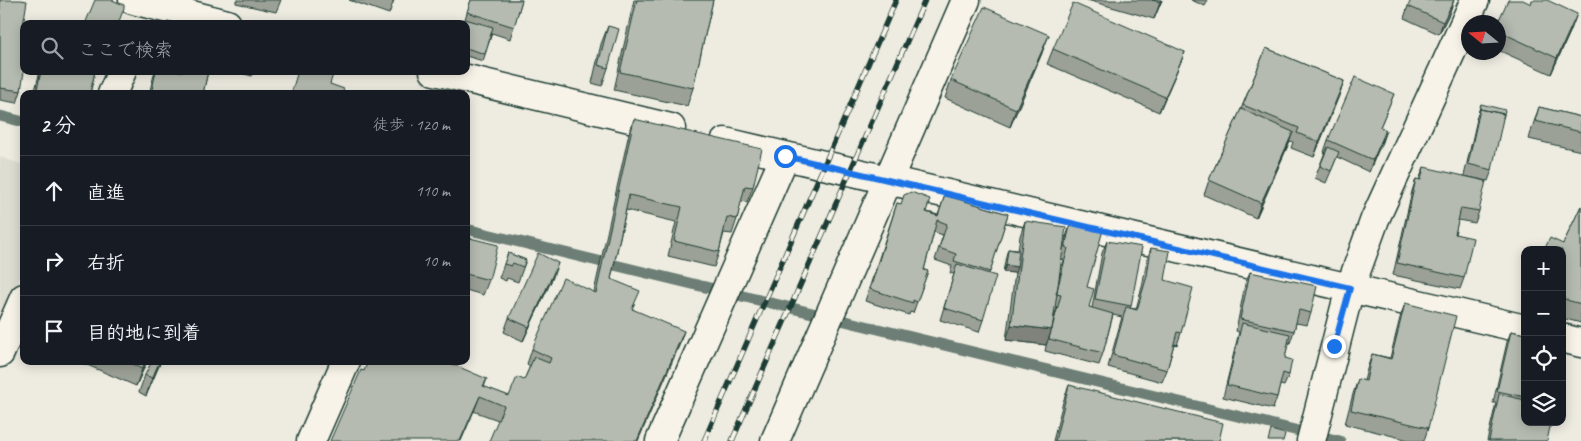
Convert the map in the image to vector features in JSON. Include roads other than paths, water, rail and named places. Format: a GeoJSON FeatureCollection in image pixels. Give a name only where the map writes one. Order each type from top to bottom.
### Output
{"type":"FeatureCollection","features":[{"type":"Feature","properties":{"kind":"street"},"geometry":{"type":"LineString","coordinates":[[775,441],[966,0]]}},
{"type":"Feature","properties":{"kind":"street"},"geometry":{"type":"LineString","coordinates":[[1311,441],[1350,288],[1375,219],[1474,0]]}},
{"type":"Feature","properties":{"kind":"street"},"geometry":{"type":"LineString","coordinates":[[143,10],[203,20]]}},
{"type":"Feature","properties":{"kind":"street"},"geometry":{"type":"LineString","coordinates":[[114,90],[120,75]]}},
{"type":"Feature","properties":{"kind":"street"},"geometry":{"type":"LineString","coordinates":[[442,75],[463,86],[785,156],[1521,329]]}},
{"type":"Feature","properties":{"kind":"street"},"geometry":{"type":"LineString","coordinates":[[660,441],[785,156]]}},
{"type":"Feature","properties":{"kind":"street"},"geometry":{"type":"LineString","coordinates":[[0,353],[20,307]]}},
{"type":"Feature","properties":{"kind":"street"},"geometry":{"type":"LineString","coordinates":[[1566,339],[1581,343]]}},
{"type":"Feature","properties":{"kind":"street"},"geometry":{"type":"LineString","coordinates":[[311,441],[344,365]]}},
{"type":"Feature","properties":{"kind":"waterway"},"geometry":{"type":"LineString","coordinates":[[0,116],[20,121]]}},
{"type":"Feature","properties":{"kind":"waterway"},"geometry":{"type":"LineString","coordinates":[[470,230],[1340,441]]}},
{"type":"Feature","properties":{"kind":"railway"},"geometry":{"type":"LineString","coordinates":[[704,441],[896,0]]}},
{"type":"Feature","properties":{"kind":"railway"},"geometry":{"type":"LineString","coordinates":[[732,441],[925,0]]}}]}
